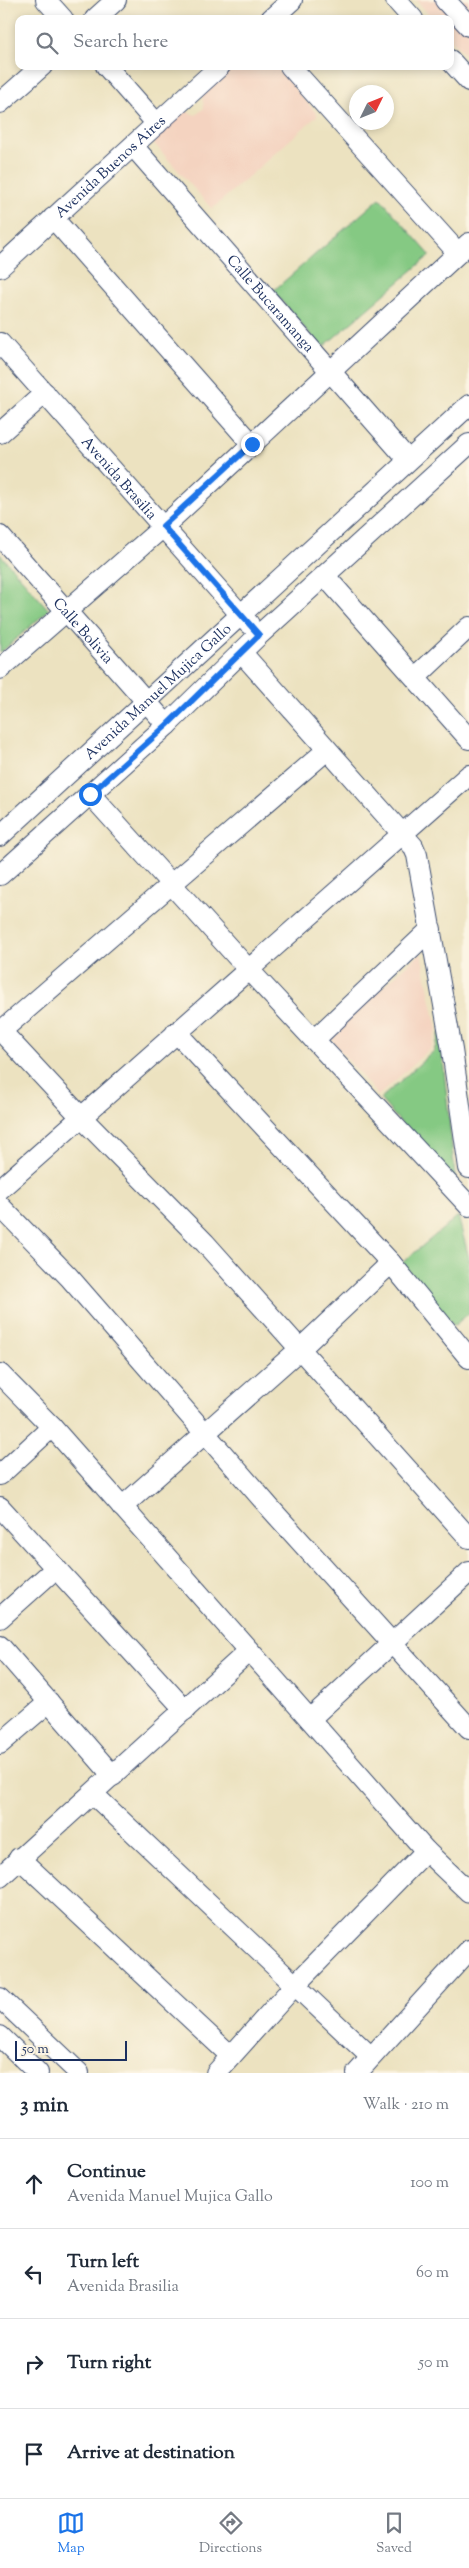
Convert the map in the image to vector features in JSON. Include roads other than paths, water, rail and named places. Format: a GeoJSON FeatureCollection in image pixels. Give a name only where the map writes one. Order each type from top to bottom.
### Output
{"type":"FeatureCollection","features":[{"type":"Feature","properties":{"kind":"street"},"geometry":{"type":"LineString","coordinates":[[46,0],[59,15]]}},
{"type":"Feature","properties":{"kind":"street"},"geometry":{"type":"LineString","coordinates":[[99,15],[116,0]]}},
{"type":"Feature","properties":{"kind":"street"},"geometry":{"type":"LineString","coordinates":[[275,15],[292,0]]}},
{"type":"Feature","properties":{"kind":"street"},"geometry":{"type":"LineString","coordinates":[[396,0],[409,15]]}},
{"type":"Feature","properties":{"kind":"street"},"geometry":{"type":"LineString","coordinates":[[445,0],[469,26]]}},
{"type":"Feature","properties":{"kind":"street"},"geometry":{"type":"LineString","coordinates":[[454,64],[469,81]]}},
{"type":"Feature","properties":{"kind":"street"},"geometry":{"type":"LineString","coordinates":[[0,103],[37,70]]}},
{"type":"Feature","properties":{"kind":"street"},"geometry":{"type":"LineString","coordinates":[[110,70],[157,124]]}},
{"type":"Feature","properties":{"kind":"street","name":"Avenida Buenos Aires"},"geometry":{"type":"LineString","coordinates":[[0,267],[216,70]]}},
{"type":"Feature","properties":{"kind":"street"},"geometry":{"type":"LineString","coordinates":[[0,669],[163,526],[463,248],[294,70]]}},
{"type":"Feature","properties":{"kind":"street","name":"Calle Bucaramanga"},"geometry":{"type":"LineString","coordinates":[[133,146],[408,460]]}},
{"type":"Feature","properties":{"kind":"street"},"geometry":{"type":"LineString","coordinates":[[54,218],[252,444]]}},
{"type":"Feature","properties":{"kind":"street","name":"Avenida Brasilia"},"geometry":{"type":"LineString","coordinates":[[0,343],[259,635]]}},
{"type":"Feature","properties":{"kind":"street"},"geometry":{"type":"LineString","coordinates":[[0,433],[45,393]]}},
{"type":"Feature","properties":{"kind":"street","name":"Avenida Manuel Mujica Gallo"},"geometry":{"type":"LineString","coordinates":[[0,836],[469,405]]}},
{"type":"Feature","properties":{"kind":"street","name":"Avenida Manuel Mujica Gallo"},"geometry":{"type":"LineString","coordinates":[[0,875],[167,725],[259,635],[469,444]]}},
{"type":"Feature","properties":{"kind":"street","name":"Calle Bolivia"},"geometry":{"type":"LineString","coordinates":[[0,536],[167,725]]}},
{"type":"Feature","properties":{"kind":"street"},"geometry":{"type":"LineString","coordinates":[[325,576],[469,739]]}},
{"type":"Feature","properties":{"kind":"street"},"geometry":{"type":"LineString","coordinates":[[416,677],[469,627]]}},
{"type":"Feature","properties":{"kind":"street"},"geometry":{"type":"LineString","coordinates":[[241,652],[404,835],[413,846],[417,855],[452,1050],[469,1168]]}},
{"type":"Feature","properties":{"kind":"street"},"geometry":{"type":"LineString","coordinates":[[327,750],[173,885],[0,1031],[81,1117],[205,1243],[469,1538]]}},
{"type":"Feature","properties":{"kind":"street"},"geometry":{"type":"LineString","coordinates":[[0,1189],[176,1032],[404,835],[469,775]]}},
{"type":"Feature","properties":{"kind":"street"},"geometry":{"type":"LineString","coordinates":[[90,794],[248,969],[469,1206]]}},
{"type":"Feature","properties":{"kind":"street"},"geometry":{"type":"LineString","coordinates":[[314,1040],[430,929]]}},
{"type":"Feature","properties":{"kind":"street"},"geometry":{"type":"LineString","coordinates":[[176,1032],[391,1263],[466,1348]]}},
{"type":"Feature","properties":{"kind":"street"},"geometry":{"type":"LineString","coordinates":[[0,1206],[69,1276],[271,1510],[393,1641],[469,1728]]}},
{"type":"Feature","properties":{"kind":"street"},"geometry":{"type":"LineString","coordinates":[[122,1507],[204,1432],[300,1349],[391,1263]]}},
{"type":"Feature","properties":{"kind":"street"},"geometry":{"type":"LineString","coordinates":[[0,1374],[52,1427],[426,1851],[469,1892]]}},
{"type":"Feature","properties":{"kind":"street"},"geometry":{"type":"LineString","coordinates":[[0,1475],[52,1427]]}},
{"type":"Feature","properties":{"kind":"street"},"geometry":{"type":"LineString","coordinates":[[0,1507],[185,1710]]}},
{"type":"Feature","properties":{"kind":"street"},"geometry":{"type":"LineString","coordinates":[[0,1618],[56,1568]]}},
{"type":"Feature","properties":{"kind":"street"},"geometry":{"type":"LineString","coordinates":[[310,1719],[469,1572]]}},
{"type":"Feature","properties":{"kind":"street"},"geometry":{"type":"LineString","coordinates":[[0,1646],[113,1776]]}},
{"type":"Feature","properties":{"kind":"street"},"geometry":{"type":"LineString","coordinates":[[0,1878],[19,1858],[113,1776],[249,1651]]}},
{"type":"Feature","properties":{"kind":"street"},"geometry":{"type":"LineString","coordinates":[[0,1744],[49,1702]]}},
{"type":"Feature","properties":{"kind":"street"},"geometry":{"type":"LineString","coordinates":[[93,1794],[371,2057]]}},
{"type":"Feature","properties":{"kind":"street"},"geometry":{"type":"LineString","coordinates":[[216,2073],[294,1986],[426,1851]]}},
{"type":"Feature","properties":{"kind":"street"},"geometry":{"type":"LineString","coordinates":[[19,1858],[231,2056]]}},
{"type":"Feature","properties":{"kind":"street"},"geometry":{"type":"LineString","coordinates":[[357,2073],[469,1950]]}},
{"type":"Feature","properties":{"kind":"street"},"geometry":{"type":"LineString","coordinates":[[0,1998],[79,2073]]}},
{"type":"Feature","properties":{"kind":"street"},"geometry":{"type":"LineString","coordinates":[[0,2036],[38,2073]]}}]}
